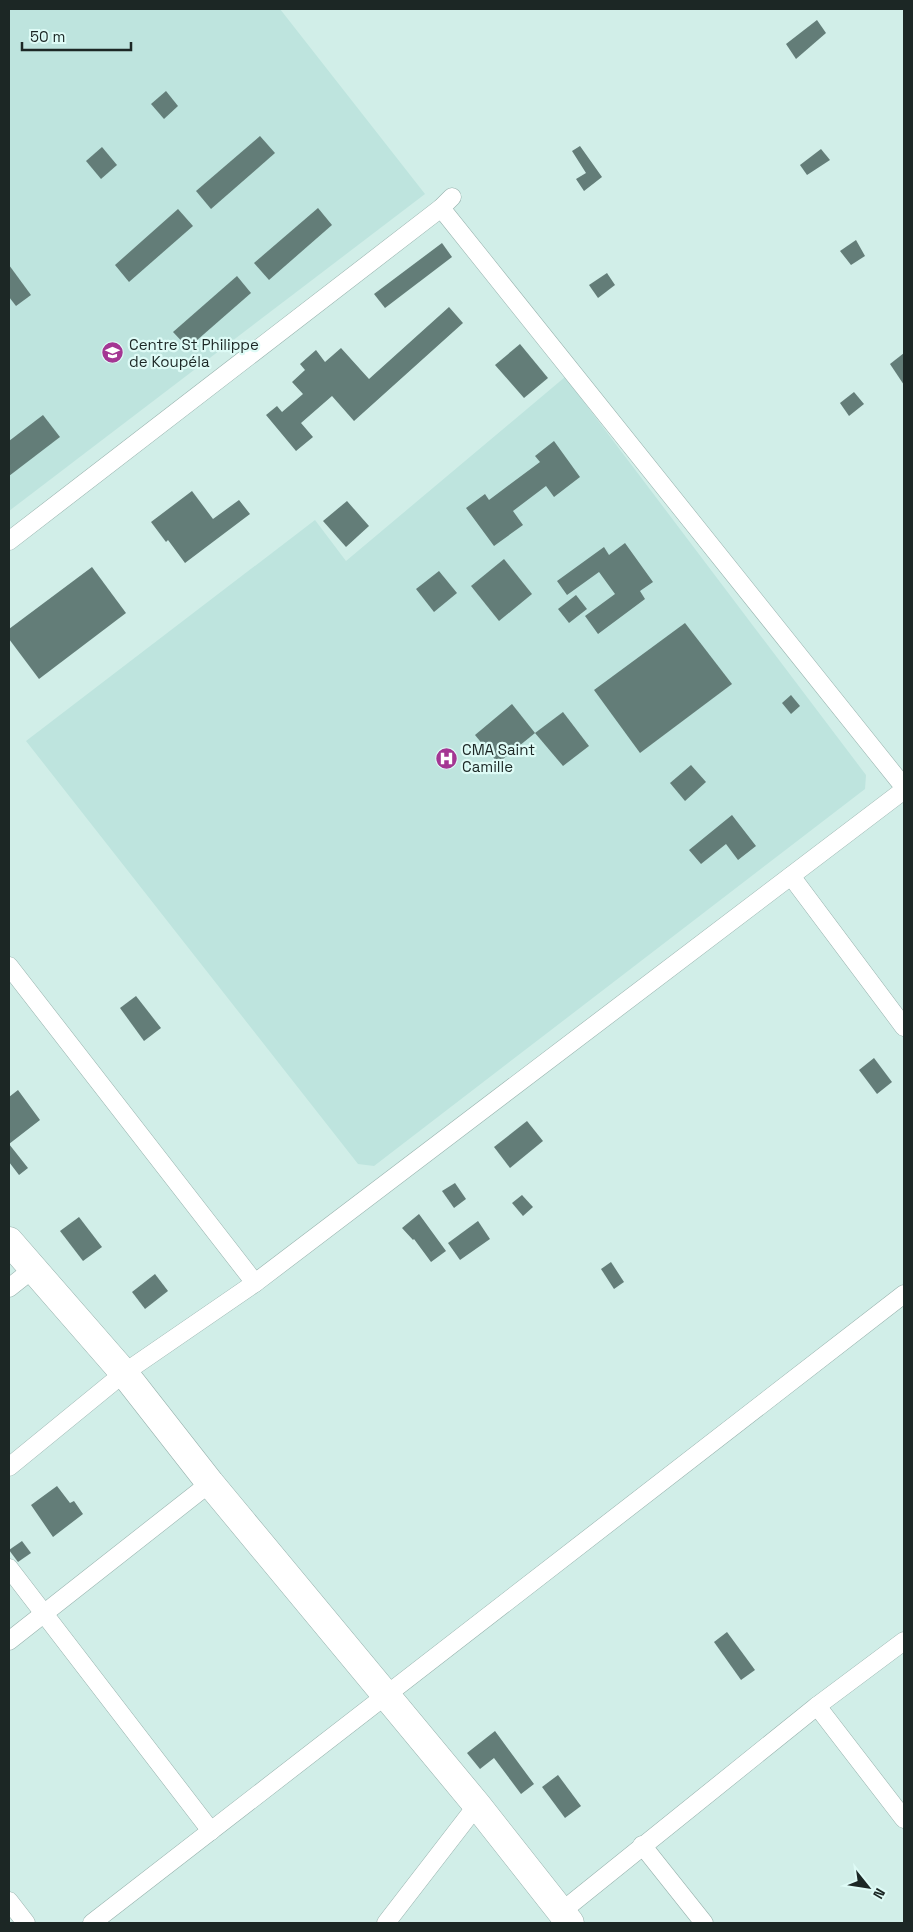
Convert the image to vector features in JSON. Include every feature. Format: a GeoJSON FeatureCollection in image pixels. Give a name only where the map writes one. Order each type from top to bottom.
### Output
{"type":"FeatureCollection","features":[{"type":"Feature","properties":{"kind":"highway"},"geometry":{"type":"LineString","coordinates":[[9,1241],[124,1373],[210,1483],[477,1805],[565,1918]]}},
{"type":"Feature","properties":{"kind":"street"},"geometry":{"type":"LineString","coordinates":[[9,541],[446,202],[904,789],[255,1283],[124,1373],[9,1467]]}},
{"type":"Feature","properties":{"kind":"street"},"geometry":{"type":"LineString","coordinates":[[791,876],[904,1027]]}},
{"type":"Feature","properties":{"kind":"street"},"geometry":{"type":"LineString","coordinates":[[9,966],[255,1283]]}},
{"type":"Feature","properties":{"kind":"street"},"geometry":{"type":"LineString","coordinates":[[9,1288],[33,1269]]}},
{"type":"Feature","properties":{"kind":"street"},"geometry":{"type":"LineString","coordinates":[[92,1923],[904,1294]]}},
{"type":"Feature","properties":{"kind":"street"},"geometry":{"type":"LineString","coordinates":[[9,1642],[210,1483]]}},
{"type":"Feature","properties":{"kind":"street"},"geometry":{"type":"LineString","coordinates":[[9,1568],[211,1831]]}},
{"type":"Feature","properties":{"kind":"street"},"geometry":{"type":"LineString","coordinates":[[565,1918],[642,1845],[816,1706],[904,1641]]}},
{"type":"Feature","properties":{"kind":"street"},"geometry":{"type":"LineString","coordinates":[[816,1706],[904,1819]]}},
{"type":"Feature","properties":{"kind":"street"},"geometry":{"type":"LineString","coordinates":[[386,1923],[477,1805]]}},
{"type":"Feature","properties":{"kind":"street"},"geometry":{"type":"LineString","coordinates":[[642,1845],[704,1923]]}},
{"type":"Feature","properties":{"kind":"street"},"geometry":{"type":"LineString","coordinates":[[9,1901],[26,1923]]}},
{"type":"Feature","properties":{"kind":"shaded area","name":"Centre St Philippe de Koupéla"},"geometry":{"type":"Polygon","coordinates":[[[9,9],[280,9],[425,194],[9,511],[9,9]]]}},
{"type":"Feature","properties":{"kind":"shaded area","name":"CMA Saint Camille"},"geometry":{"type":"Polygon","coordinates":[[[565,377],[866,775],[865,789],[374,1166],[358,1164],[26,741],[315,520],[346,561],[565,377]]]}},
{"type":"Feature","properties":{"kind":"building"},"geometry":{"type":"Polygon","coordinates":[[[817,20],[826,33],[796,59],[786,44],[817,20]]]}},
{"type":"Feature","properties":{"kind":"building"},"geometry":{"type":"Polygon","coordinates":[[[166,91],[178,106],[164,119],[151,104],[166,91]]]}},
{"type":"Feature","properties":{"kind":"building"},"geometry":{"type":"Polygon","coordinates":[[[260,136],[275,153],[211,209],[196,191],[260,136]]]}},
{"type":"Feature","properties":{"kind":"building"},"geometry":{"type":"Polygon","coordinates":[[[580,146],[602,177],[584,191],[576,179],[586,173],[572,151],[580,146]]]}},
{"type":"Feature","properties":{"kind":"building"},"geometry":{"type":"Polygon","coordinates":[[[102,147],[117,165],[101,179],[86,161],[102,147]]]}},
{"type":"Feature","properties":{"kind":"building"},"geometry":{"type":"Polygon","coordinates":[[[821,149],[830,160],[807,175],[800,165],[821,149]]]}},
{"type":"Feature","properties":{"kind":"building"},"geometry":{"type":"Polygon","coordinates":[[[318,208],[332,225],[269,280],[254,263],[318,208]]]}},
{"type":"Feature","properties":{"kind":"building"},"geometry":{"type":"Polygon","coordinates":[[[178,209],[193,226],[129,282],[115,265],[178,209]]]}},
{"type":"Feature","properties":{"kind":"building"},"geometry":{"type":"Polygon","coordinates":[[[856,240],[865,256],[851,265],[840,251],[856,240]]]}},
{"type":"Feature","properties":{"kind":"building"},"geometry":{"type":"Polygon","coordinates":[[[442,243],[452,257],[385,308],[374,294],[442,243]]]}},
{"type":"Feature","properties":{"kind":"building"},"geometry":{"type":"Polygon","coordinates":[[[9,265],[31,295],[16,306],[9,297],[9,265]]]}},
{"type":"Feature","properties":{"kind":"building"},"geometry":{"type":"Polygon","coordinates":[[[607,273],[615,285],[598,298],[589,285],[607,273]]]}},
{"type":"Feature","properties":{"kind":"building"},"geometry":{"type":"Polygon","coordinates":[[[237,276],[251,293],[188,348],[173,332],[237,276]]]}},
{"type":"Feature","properties":{"kind":"building"},"geometry":{"type":"Polygon","coordinates":[[[449,307],[463,323],[354,421],[332,396],[301,423],[313,437],[296,451],[266,415],[277,406],[282,412],[303,394],[292,382],[305,370],[300,364],[316,350],[325,362],[341,348],[369,379],[449,307]]]}},
{"type":"Feature","properties":{"kind":"building"},"geometry":{"type":"Polygon","coordinates":[[[520,344],[548,378],[524,398],[495,365],[520,344]]]}},
{"type":"Feature","properties":{"kind":"building"},"geometry":{"type":"Polygon","coordinates":[[[904,353],[904,385],[890,364],[904,353]]]}},
{"type":"Feature","properties":{"kind":"building"},"geometry":{"type":"Polygon","coordinates":[[[854,392],[864,404],[849,416],[840,403],[854,392]]]}},
{"type":"Feature","properties":{"kind":"building"},"geometry":{"type":"Polygon","coordinates":[[[43,415],[60,437],[9,476],[9,441],[43,415]]]}},
{"type":"Feature","properties":{"kind":"building"},"geometry":{"type":"Polygon","coordinates":[[[554,441],[580,477],[554,497],[546,486],[513,511],[523,525],[494,546],[466,508],[485,494],[489,500],[540,462],[535,456],[554,441]]]}},
{"type":"Feature","properties":{"kind":"building"},"geometry":{"type":"Polygon","coordinates":[[[192,491],[213,519],[239,500],[250,514],[185,563],[168,540],[166,542],[151,522],[192,491]]]}},
{"type":"Feature","properties":{"kind":"building"},"geometry":{"type":"Polygon","coordinates":[[[347,501],[369,526],[346,547],[323,521],[347,501]]]}},
{"type":"Feature","properties":{"kind":"building"},"geometry":{"type":"Polygon","coordinates":[[[625,543],[653,582],[640,591],[645,599],[598,634],[585,616],[615,594],[599,572],[567,595],[557,581],[604,547],[609,555],[625,543]]]}},
{"type":"Feature","properties":{"kind":"building"},"geometry":{"type":"Polygon","coordinates":[[[504,559],[532,594],[499,621],[471,586],[504,559]]]}},
{"type":"Feature","properties":{"kind":"building"},"geometry":{"type":"Polygon","coordinates":[[[92,567],[126,613],[39,679],[9,639],[9,629],[92,567]]]}},
{"type":"Feature","properties":{"kind":"building"},"geometry":{"type":"Polygon","coordinates":[[[439,571],[457,593],[434,612],[416,589],[439,571]]]}},
{"type":"Feature","properties":{"kind":"building"},"geometry":{"type":"Polygon","coordinates":[[[576,595],[587,609],[569,623],[558,609],[576,595]]]}},
{"type":"Feature","properties":{"kind":"building"},"geometry":{"type":"Polygon","coordinates":[[[685,623],[732,684],[640,753],[594,690],[685,623]]]}},
{"type":"Feature","properties":{"kind":"building"},"geometry":{"type":"Polygon","coordinates":[[[791,695],[800,706],[791,714],[782,703],[791,695]]]}},
{"type":"Feature","properties":{"kind":"building"},"geometry":{"type":"Polygon","coordinates":[[[512,704],[535,733],[498,763],[475,735],[512,704]]]}},
{"type":"Feature","properties":{"kind":"building"},"geometry":{"type":"Polygon","coordinates":[[[563,712],[589,746],[563,766],[535,733],[563,712]]]}},
{"type":"Feature","properties":{"kind":"building"},"geometry":{"type":"Polygon","coordinates":[[[691,765],[706,782],[685,801],[670,783],[691,765]]]}},
{"type":"Feature","properties":{"kind":"building"},"geometry":{"type":"Polygon","coordinates":[[[732,815],[756,846],[738,860],[726,844],[701,864],[689,850],[732,815]]]}},
{"type":"Feature","properties":{"kind":"building"},"geometry":{"type":"Polygon","coordinates":[[[136,996],[161,1028],[144,1041],[120,1008],[136,996]]]}},
{"type":"Feature","properties":{"kind":"building"},"geometry":{"type":"Polygon","coordinates":[[[874,1058],[892,1082],[877,1094],[859,1070],[874,1058]]]}},
{"type":"Feature","properties":{"kind":"building"},"geometry":{"type":"Polygon","coordinates":[[[18,1090],[40,1120],[9,1144],[9,1097],[18,1090]]]}},
{"type":"Feature","properties":{"kind":"building"},"geometry":{"type":"Polygon","coordinates":[[[527,1121],[543,1141],[510,1168],[494,1147],[527,1121]]]}},
{"type":"Feature","properties":{"kind":"building"},"geometry":{"type":"Polygon","coordinates":[[[9,1144],[28,1168],[19,1175],[9,1162],[9,1144]]]}},
{"type":"Feature","properties":{"kind":"building"},"geometry":{"type":"Polygon","coordinates":[[[455,1183],[466,1199],[454,1208],[442,1191],[455,1183]]]}},
{"type":"Feature","properties":{"kind":"building"},"geometry":{"type":"Polygon","coordinates":[[[522,1195],[533,1207],[523,1216],[512,1203],[522,1195]]]}},
{"type":"Feature","properties":{"kind":"building"},"geometry":{"type":"Polygon","coordinates":[[[419,1214],[446,1251],[431,1262],[414,1239],[402,1228],[419,1214]]]}},
{"type":"Feature","properties":{"kind":"building"},"geometry":{"type":"Polygon","coordinates":[[[79,1217],[102,1247],[83,1261],[60,1231],[79,1217]]]}},
{"type":"Feature","properties":{"kind":"building"},"geometry":{"type":"Polygon","coordinates":[[[478,1221],[490,1239],[460,1260],[448,1243],[478,1221]]]}},
{"type":"Feature","properties":{"kind":"building"},"geometry":{"type":"Polygon","coordinates":[[[611,1262],[624,1282],[614,1289],[601,1269],[611,1262]]]}},
{"type":"Feature","properties":{"kind":"building"},"geometry":{"type":"Polygon","coordinates":[[[155,1274],[168,1291],[145,1309],[132,1292],[155,1274]]]}},
{"type":"Feature","properties":{"kind":"building"},"geometry":{"type":"Polygon","coordinates":[[[57,1486],[70,1503],[74,1501],[83,1514],[53,1537],[31,1505],[57,1486]]]}},
{"type":"Feature","properties":{"kind":"building"},"geometry":{"type":"Polygon","coordinates":[[[22,1541],[31,1553],[18,1562],[9,1550],[22,1541]]]}},
{"type":"Feature","properties":{"kind":"building"},"geometry":{"type":"Polygon","coordinates":[[[727,1632],[755,1670],[741,1680],[714,1642],[727,1632]]]}},
{"type":"Feature","properties":{"kind":"building"},"geometry":{"type":"Polygon","coordinates":[[[495,1731],[534,1784],[521,1794],[494,1758],[480,1769],[467,1753],[495,1731]]]}},
{"type":"Feature","properties":{"kind":"building"},"geometry":{"type":"Polygon","coordinates":[[[558,1775],[581,1806],[565,1818],[542,1787],[558,1775]]]}},
{"type":"Feature","properties":{"kind":"place","name":"Centre St Philippe de Koupéla"},"geometry":{"type":"Point","coordinates":[113,353]}},
{"type":"Feature","properties":{"kind":"place","name":"CMA Saint Camille"},"geometry":{"type":"Point","coordinates":[446,758]}}]}
